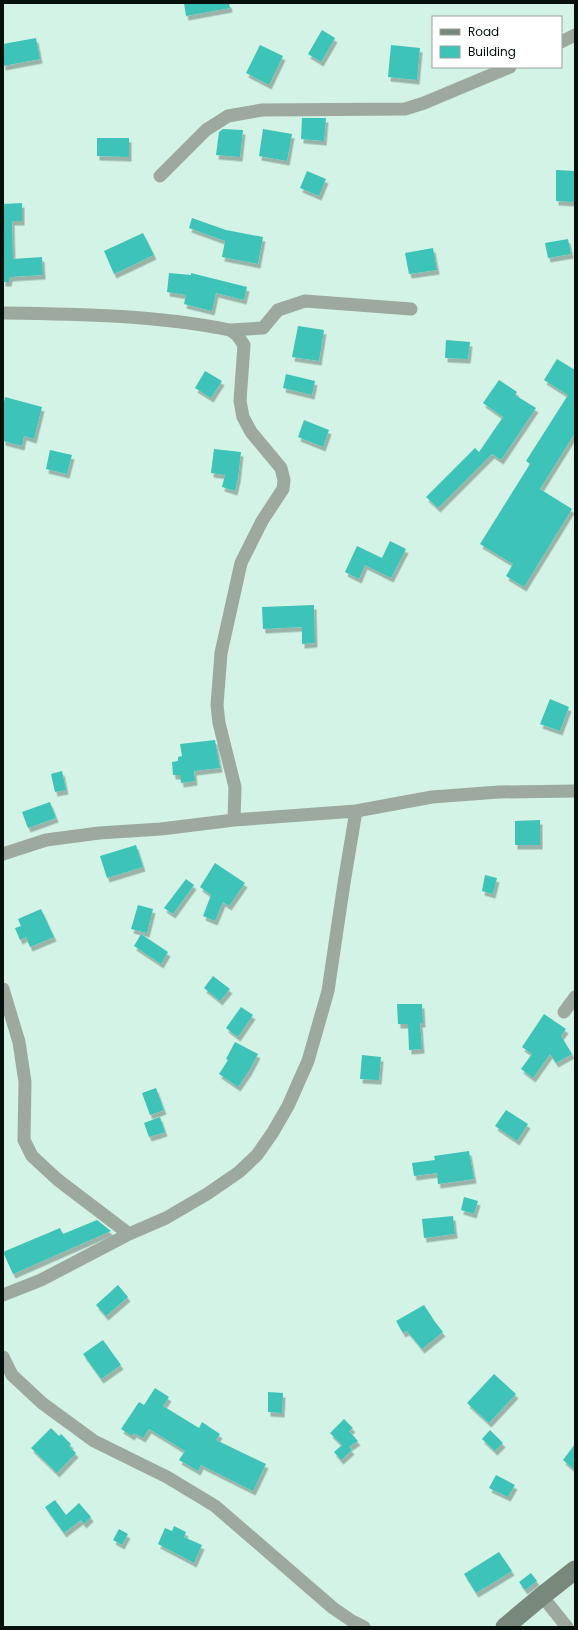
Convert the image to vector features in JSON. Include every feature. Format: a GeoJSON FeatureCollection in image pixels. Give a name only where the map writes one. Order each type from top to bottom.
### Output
{"type":"FeatureCollection","features":[{"type":"Feature","properties":{"kind":"main road"},"geometry":{"type":"LineString","coordinates":[[506,1627],[575,1570]]}},
{"type":"Feature","properties":{"kind":"street"},"geometry":{"type":"LineString","coordinates":[[562,42],[575,35]]}},
{"type":"Feature","properties":{"kind":"street"},"geometry":{"type":"LineString","coordinates":[[160,176],[206,130],[228,116],[262,110],[405,109],[424,103],[508,68]]}},
{"type":"Feature","properties":{"kind":"street"},"geometry":{"type":"LineString","coordinates":[[3,313],[98,315],[160,319],[230,330],[263,328],[278,310],[305,301],[411,309]]}},
{"type":"Feature","properties":{"kind":"street"},"geometry":{"type":"LineString","coordinates":[[230,330],[244,345],[240,401],[243,417],[251,432],[281,468],[284,480],[283,489],[262,521],[241,563],[221,653],[217,705],[219,723],[235,787],[234,820]]}},
{"type":"Feature","properties":{"kind":"street"},"geometry":{"type":"LineString","coordinates":[[3,854],[46,840],[99,833],[161,829],[234,820],[356,811],[432,797],[498,792],[575,790]]}},
{"type":"Feature","properties":{"kind":"street"},"geometry":{"type":"LineString","coordinates":[[3,1295],[41,1280],[129,1234],[166,1218],[207,1194],[239,1172],[257,1155],[273,1132],[288,1106],[308,1061],[328,992],[356,811]]}},
{"type":"Feature","properties":{"kind":"street"},"geometry":{"type":"LineString","coordinates":[[3,989],[19,1042],[25,1082],[24,1140],[32,1156],[58,1180],[129,1234]]}},
{"type":"Feature","properties":{"kind":"street"},"geometry":{"type":"LineString","coordinates":[[564,1012],[575,997]]}},
{"type":"Feature","properties":{"kind":"street"},"geometry":{"type":"LineString","coordinates":[[3,1357],[12,1375],[42,1403],[94,1441],[167,1477],[215,1506],[333,1608],[364,1627]]}},
{"type":"Feature","properties":{"kind":"street"},"geometry":{"type":"LineString","coordinates":[[542,1596],[567,1627]]}},
{"type":"Feature","properties":{"kind":"building"},"geometry":{"type":"Polygon","coordinates":[[[184,3],[229,3],[230,8],[186,16],[184,3]]]}},
{"type":"Feature","properties":{"kind":"building"},"geometry":{"type":"Polygon","coordinates":[[[322,30],[335,38],[321,62],[308,54],[322,30]]]}},
{"type":"Feature","properties":{"kind":"building"},"geometry":{"type":"Polygon","coordinates":[[[36,38],[40,59],[3,66],[3,44],[36,38]]]}},
{"type":"Feature","properties":{"kind":"building"},"geometry":{"type":"Polygon","coordinates":[[[260,45],[283,56],[269,85],[246,73],[260,45]]]}},
{"type":"Feature","properties":{"kind":"building"},"geometry":{"type":"Polygon","coordinates":[[[391,45],[420,48],[417,80],[388,77],[391,45]]]}},
{"type":"Feature","properties":{"kind":"building"},"geometry":{"type":"Polygon","coordinates":[[[302,118],[326,118],[324,141],[301,139],[302,118]]]}},
{"type":"Feature","properties":{"kind":"building"},"geometry":{"type":"Polygon","coordinates":[[[223,129],[243,130],[240,157],[216,155],[219,132],[223,129]]]}},
{"type":"Feature","properties":{"kind":"building"},"geometry":{"type":"Polygon","coordinates":[[[263,129],[292,134],[287,161],[259,156],[263,129]]]}},
{"type":"Feature","properties":{"kind":"building"},"geometry":{"type":"Polygon","coordinates":[[[97,138],[129,138],[129,157],[97,156],[97,138]]]}},
{"type":"Feature","properties":{"kind":"building"},"geometry":{"type":"Polygon","coordinates":[[[556,170],[575,171],[575,202],[556,201],[556,170]]]}},
{"type":"Feature","properties":{"kind":"building"},"geometry":{"type":"Polygon","coordinates":[[[307,171],[326,179],[319,196],[300,188],[307,171]]]}},
{"type":"Feature","properties":{"kind":"building"},"geometry":{"type":"Polygon","coordinates":[[[22,203],[22,221],[12,221],[13,259],[42,257],[43,275],[10,277],[9,282],[3,282],[3,204],[22,203]]]}},
{"type":"Feature","properties":{"kind":"building"},"geometry":{"type":"Polygon","coordinates":[[[192,218],[226,230],[263,237],[258,264],[222,257],[225,241],[189,228],[192,218]]]}},
{"type":"Feature","properties":{"kind":"building"},"geometry":{"type":"Polygon","coordinates":[[[143,233],[154,255],[114,274],[104,251],[143,233]]]}},
{"type":"Feature","properties":{"kind":"building"},"geometry":{"type":"Polygon","coordinates":[[[568,239],[571,254],[548,258],[545,243],[568,239]]]}},
{"type":"Feature","properties":{"kind":"building"},"geometry":{"type":"Polygon","coordinates":[[[433,248],[437,270],[409,274],[405,253],[433,248]]]}},
{"type":"Feature","properties":{"kind":"building"},"geometry":{"type":"Polygon","coordinates":[[[169,273],[191,275],[191,273],[247,287],[244,300],[216,293],[212,311],[184,304],[186,295],[167,292],[169,273]]]}},
{"type":"Feature","properties":{"kind":"building"},"geometry":{"type":"Polygon","coordinates":[[[298,326],[324,330],[319,361],[292,357],[298,326]]]}},
{"type":"Feature","properties":{"kind":"building"},"geometry":{"type":"Polygon","coordinates":[[[446,340],[470,342],[468,359],[445,358],[446,340]]]}},
{"type":"Feature","properties":{"kind":"building"},"geometry":{"type":"Polygon","coordinates":[[[557,359],[575,370],[575,433],[540,489],[572,509],[524,587],[506,576],[513,564],[480,544],[530,464],[526,461],[568,395],[544,380],[557,359]]]}},
{"type":"Feature","properties":{"kind":"building"},"geometry":{"type":"Polygon","coordinates":[[[205,371],[222,381],[211,398],[195,388],[205,371]]]}},
{"type":"Feature","properties":{"kind":"building"},"geometry":{"type":"Polygon","coordinates":[[[286,374],[315,381],[312,395],[283,388],[286,374]]]}},
{"type":"Feature","properties":{"kind":"building"},"geometry":{"type":"Polygon","coordinates":[[[499,380],[517,392],[515,395],[536,408],[501,460],[492,454],[438,508],[426,497],[475,448],[479,452],[503,417],[483,403],[499,380]]]}},
{"type":"Feature","properties":{"kind":"building"},"geometry":{"type":"Polygon","coordinates":[[[5,397],[42,407],[34,439],[24,436],[22,446],[3,441],[3,407],[5,397]]]}},
{"type":"Feature","properties":{"kind":"building"},"geometry":{"type":"Polygon","coordinates":[[[304,420],[329,430],[323,447],[298,437],[304,420]]]}},
{"type":"Feature","properties":{"kind":"building"},"geometry":{"type":"Polygon","coordinates":[[[214,449],[241,452],[235,491],[222,487],[225,475],[211,473],[214,449]]]}},
{"type":"Feature","properties":{"kind":"building"},"geometry":{"type":"Polygon","coordinates":[[[50,450],[72,455],[67,474],[46,469],[50,450]]]}},
{"type":"Feature","properties":{"kind":"building"},"geometry":{"type":"Polygon","coordinates":[[[390,541],[406,549],[391,578],[365,565],[359,579],[345,572],[357,546],[382,558],[390,541]]]}},
{"type":"Feature","properties":{"kind":"building"},"geometry":{"type":"Polygon","coordinates":[[[314,605],[315,643],[302,644],[302,627],[263,629],[262,607],[314,605]]]}},
{"type":"Feature","properties":{"kind":"building"},"geometry":{"type":"Polygon","coordinates":[[[550,699],[569,707],[560,731],[540,724],[550,699]]]}},
{"type":"Feature","properties":{"kind":"building"},"geometry":{"type":"Polygon","coordinates":[[[215,740],[220,768],[194,771],[195,781],[181,783],[180,775],[173,775],[172,762],[178,761],[178,757],[182,756],[180,744],[215,740]]]}},
{"type":"Feature","properties":{"kind":"building"},"geometry":{"type":"Polygon","coordinates":[[[62,771],[66,790],[55,792],[51,774],[62,771]]]}},
{"type":"Feature","properties":{"kind":"building"},"geometry":{"type":"Polygon","coordinates":[[[50,802],[56,818],[28,828],[22,812],[50,802]]]}},
{"type":"Feature","properties":{"kind":"building"},"geometry":{"type":"Polygon","coordinates":[[[540,820],[540,845],[515,845],[515,821],[540,820]]]}},
{"type":"Feature","properties":{"kind":"building"},"geometry":{"type":"Polygon","coordinates":[[[136,845],[143,867],[107,878],[100,856],[136,845]]]}},
{"type":"Feature","properties":{"kind":"building"},"geometry":{"type":"Polygon","coordinates":[[[215,863],[245,883],[229,906],[223,902],[215,921],[203,916],[211,895],[200,887],[215,863]]]}},
{"type":"Feature","properties":{"kind":"building"},"geometry":{"type":"Polygon","coordinates":[[[485,875],[497,878],[493,894],[482,891],[485,875]]]}},
{"type":"Feature","properties":{"kind":"building"},"geometry":{"type":"Polygon","coordinates":[[[186,879],[194,885],[173,914],[164,908],[186,879]]]}},
{"type":"Feature","properties":{"kind":"building"},"geometry":{"type":"Polygon","coordinates":[[[138,905],[153,909],[147,933],[131,929],[138,905]]]}},
{"type":"Feature","properties":{"kind":"building"},"geometry":{"type":"Polygon","coordinates":[[[41,909],[54,937],[30,947],[26,937],[20,940],[15,928],[21,926],[18,919],[41,909]]]}},
{"type":"Feature","properties":{"kind":"building"},"geometry":{"type":"Polygon","coordinates":[[[141,934],[168,952],[161,964],[134,946],[141,934]]]}},
{"type":"Feature","properties":{"kind":"building"},"geometry":{"type":"Polygon","coordinates":[[[213,976],[230,989],[220,1001],[204,988],[213,976]]]}},
{"type":"Feature","properties":{"kind":"building"},"geometry":{"type":"Polygon","coordinates":[[[397,1004],[422,1004],[423,1023],[420,1023],[422,1049],[409,1050],[408,1024],[398,1024],[397,1004]]]}},
{"type":"Feature","properties":{"kind":"building"},"geometry":{"type":"Polygon","coordinates":[[[241,1007],[253,1015],[238,1037],[226,1028],[241,1007]]]}},
{"type":"Feature","properties":{"kind":"building"},"geometry":{"type":"Polygon","coordinates":[[[544,1014],[566,1029],[561,1036],[572,1054],[556,1063],[550,1054],[533,1078],[521,1069],[532,1054],[522,1047],[544,1014]]]}},
{"type":"Feature","properties":{"kind":"building"},"geometry":{"type":"Polygon","coordinates":[[[235,1042],[258,1054],[238,1087],[219,1074],[228,1060],[226,1059],[235,1042]]]}},
{"type":"Feature","properties":{"kind":"building"},"geometry":{"type":"Polygon","coordinates":[[[362,1055],[381,1057],[379,1080],[360,1079],[362,1055]]]}},
{"type":"Feature","properties":{"kind":"building"},"geometry":{"type":"Polygon","coordinates":[[[156,1088],[164,1110],[150,1115],[142,1093],[156,1088]]]}},
{"type":"Feature","properties":{"kind":"building"},"geometry":{"type":"Polygon","coordinates":[[[506,1110],[528,1124],[517,1141],[495,1126],[506,1110]]]}},
{"type":"Feature","properties":{"kind":"building"},"geometry":{"type":"Polygon","coordinates":[[[160,1117],[165,1132],[149,1137],[144,1123],[160,1117]]]}},
{"type":"Feature","properties":{"kind":"building"},"geometry":{"type":"Polygon","coordinates":[[[469,1151],[474,1179],[438,1184],[437,1173],[414,1176],[412,1163],[435,1160],[434,1156],[469,1151]]]}},
{"type":"Feature","properties":{"kind":"building"},"geometry":{"type":"Polygon","coordinates":[[[464,1197],[478,1201],[474,1214],[461,1210],[464,1197]]]}},
{"type":"Feature","properties":{"kind":"building"},"geometry":{"type":"Polygon","coordinates":[[[453,1216],[455,1234],[424,1238],[422,1219],[453,1216]]]}},
{"type":"Feature","properties":{"kind":"building"},"geometry":{"type":"Polygon","coordinates":[[[97,1220],[111,1231],[13,1274],[3,1252],[60,1228],[63,1234],[97,1220]]]}},
{"type":"Feature","properties":{"kind":"building"},"geometry":{"type":"Polygon","coordinates":[[[118,1285],[128,1297],[106,1316],[96,1305],[118,1285]]]}},
{"type":"Feature","properties":{"kind":"building"},"geometry":{"type":"Polygon","coordinates":[[[424,1305],[443,1332],[422,1349],[407,1331],[403,1333],[396,1321],[424,1305]]]}},
{"type":"Feature","properties":{"kind":"building"},"geometry":{"type":"Polygon","coordinates":[[[103,1340],[121,1365],[101,1379],[83,1354],[103,1340]]]}},
{"type":"Feature","properties":{"kind":"building"},"geometry":{"type":"Polygon","coordinates":[[[494,1374],[516,1394],[489,1423],[467,1403],[494,1374]]]}},
{"type":"Feature","properties":{"kind":"building"},"geometry":{"type":"Polygon","coordinates":[[[155,1388],[169,1397],[163,1406],[199,1428],[202,1422],[220,1434],[216,1440],[266,1464],[253,1491],[201,1465],[198,1471],[179,1460],[185,1451],[149,1429],[143,1438],[134,1433],[132,1436],[121,1429],[139,1402],[144,1405],[155,1388]]]}},
{"type":"Feature","properties":{"kind":"building"},"geometry":{"type":"Polygon","coordinates":[[[268,1392],[283,1393],[282,1413],[268,1412],[268,1392]]]}},
{"type":"Feature","properties":{"kind":"building"},"geometry":{"type":"Polygon","coordinates":[[[344,1419],[353,1428],[349,1431],[358,1441],[349,1447],[352,1450],[341,1460],[334,1452],[342,1445],[330,1433],[344,1419]]]}},
{"type":"Feature","properties":{"kind":"building"},"geometry":{"type":"Polygon","coordinates":[[[51,1428],[59,1436],[61,1434],[71,1444],[69,1446],[76,1453],[57,1473],[31,1448],[51,1428]]]}},
{"type":"Feature","properties":{"kind":"building"},"geometry":{"type":"Polygon","coordinates":[[[490,1430],[503,1443],[495,1451],[482,1439],[490,1430]]]}},
{"type":"Feature","properties":{"kind":"building"},"geometry":{"type":"Polygon","coordinates":[[[575,1444],[575,1470],[563,1460],[575,1444]]]}},
{"type":"Feature","properties":{"kind":"building"},"geometry":{"type":"Polygon","coordinates":[[[496,1475],[515,1485],[508,1497],[489,1488],[496,1475]]]}},
{"type":"Feature","properties":{"kind":"building"},"geometry":{"type":"Polygon","coordinates":[[[55,1500],[66,1515],[79,1503],[91,1517],[84,1524],[81,1520],[64,1533],[45,1507],[55,1500]]]}},
{"type":"Feature","properties":{"kind":"building"},"geometry":{"type":"Polygon","coordinates":[[[174,1526],[186,1532],[184,1537],[202,1545],[194,1563],[158,1544],[165,1528],[172,1531],[174,1526]]]}},
{"type":"Feature","properties":{"kind":"building"},"geometry":{"type":"Polygon","coordinates":[[[119,1529],[128,1534],[122,1545],[113,1540],[119,1529]]]}},
{"type":"Feature","properties":{"kind":"building"},"geometry":{"type":"Polygon","coordinates":[[[499,1552],[512,1571],[476,1593],[464,1574],[499,1552]]]}},
{"type":"Feature","properties":{"kind":"building"},"geometry":{"type":"Polygon","coordinates":[[[531,1573],[537,1581],[525,1590],[519,1582],[531,1573]]]}}]}
